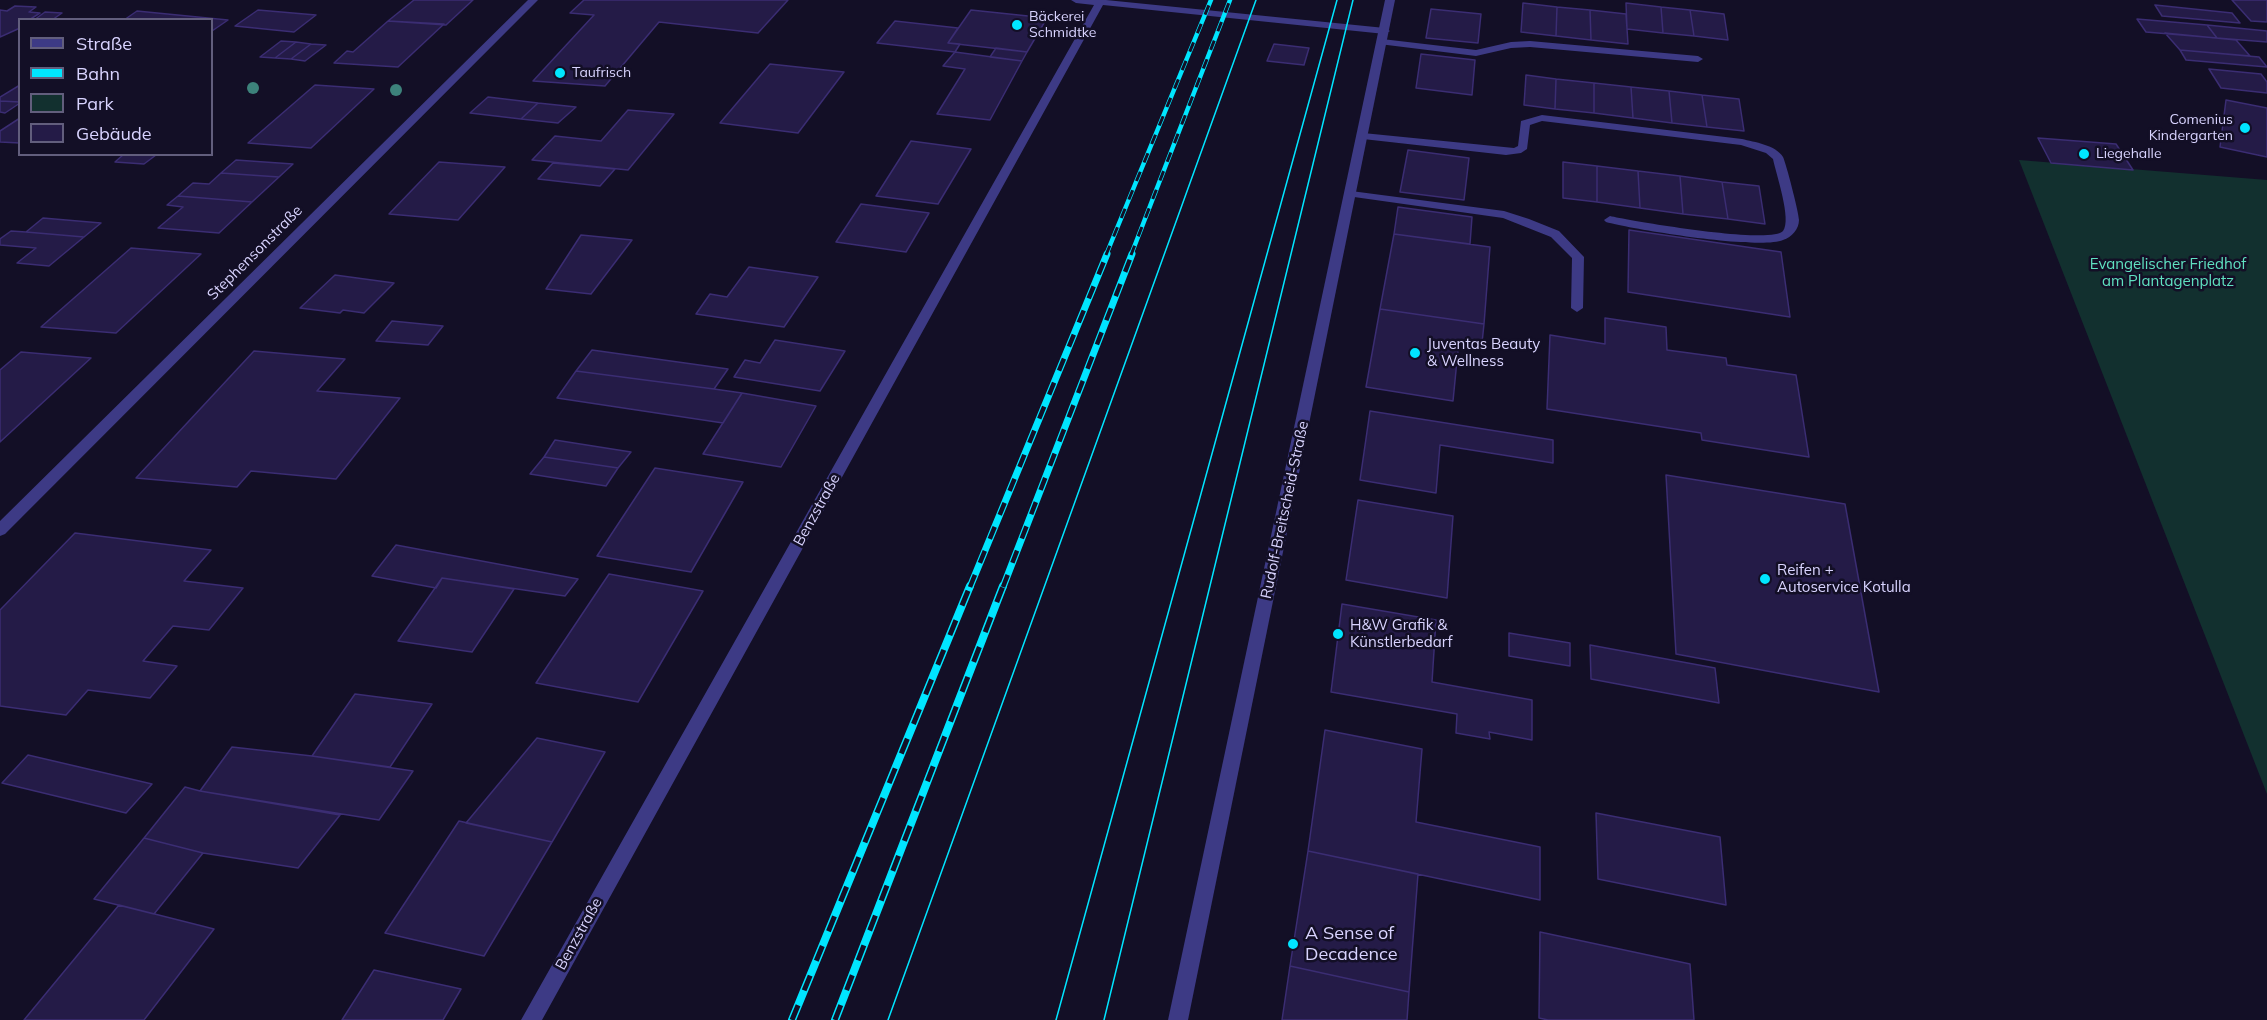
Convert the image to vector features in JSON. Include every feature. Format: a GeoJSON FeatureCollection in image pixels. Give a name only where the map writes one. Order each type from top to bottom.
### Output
{"type":"FeatureCollection","features":[{"type":"Feature","properties":{"kind":"street","name":"Stephensonstraße"},"geometry":{"type":"LineString","coordinates":[[0,530],[533,0]]}},
{"type":"Feature","properties":{"kind":"street"},"geometry":{"type":"LineString","coordinates":[[1076,0],[1101,1],[1383,37],[1476,53],[1511,45],[1530,44],[1698,59]]}},
{"type":"Feature","properties":{"kind":"street","name":"Rudolf-Breitscheid-Straße"},"geometry":{"type":"LineString","coordinates":[[1178,1020],[1390,0]]}},
{"type":"Feature","properties":{"kind":"street","name":"Benzstraße"},"geometry":{"type":"LineString","coordinates":[[531,1020],[1101,1]]}},
{"type":"Feature","properties":{"kind":"street"},"geometry":{"type":"LineString","coordinates":[[1363,136],[1496,151],[1517,151],[1523,147],[1525,123],[1542,118],[1742,142],[1770,151],[1778,158],[1793,219],[1788,233],[1779,238],[1756,239],[1643,227],[1610,220]]}},
{"type":"Feature","properties":{"kind":"street"},"geometry":{"type":"LineString","coordinates":[[1351,194],[1504,215],[1543,227],[1555,234],[1578,257],[1577,308]]}},
{"type":"Feature","properties":{"kind":"green space","name":"Evangelischer Friedhof am Plantagenplatz"},"geometry":{"type":"Polygon","coordinates":[[[2019,160],[2267,180],[2267,794],[2019,160]]]}},
{"type":"Feature","properties":{"kind":"building"},"geometry":{"type":"Polygon","coordinates":[[[414,0],[473,0],[446,25],[388,21],[414,0]]]}},
{"type":"Feature","properties":{"kind":"building"},"geometry":{"type":"Polygon","coordinates":[[[584,0],[788,0],[758,33],[659,22],[605,86],[533,81],[594,15],[570,13],[584,0]]]}},
{"type":"Feature","properties":{"kind":"building"},"geometry":{"type":"Polygon","coordinates":[[[2232,0],[2267,0],[2267,22],[2251,21],[2232,0]]]}},
{"type":"Feature","properties":{"kind":"building"},"geometry":{"type":"Polygon","coordinates":[[[1523,3],[1557,7],[1556,36],[1521,32],[1523,3]]]}},
{"type":"Feature","properties":{"kind":"building"},"geometry":{"type":"Polygon","coordinates":[[[1626,3],[1661,7],[1663,33],[1627,29],[1626,3]]]}},
{"type":"Feature","properties":{"kind":"building"},"geometry":{"type":"Polygon","coordinates":[[[2155,5],[2232,13],[2240,23],[2162,16],[2155,5]]]}},
{"type":"Feature","properties":{"kind":"building"},"geometry":{"type":"Polygon","coordinates":[[[15,6],[36,7],[29,12],[40,13],[32,18],[18,18],[18,29],[0,37],[0,10],[7,11],[15,6]]]}},
{"type":"Feature","properties":{"kind":"building"},"geometry":{"type":"Polygon","coordinates":[[[1557,7],[1590,10],[1591,40],[1556,36],[1557,7]]]}},
{"type":"Feature","properties":{"kind":"building"},"geometry":{"type":"Polygon","coordinates":[[[1661,7],[1690,10],[1694,36],[1663,33],[1661,7]]]}},
{"type":"Feature","properties":{"kind":"building"},"geometry":{"type":"Polygon","coordinates":[[[1431,9],[1481,14],[1478,43],[1426,38],[1431,9]]]}},
{"type":"Feature","properties":{"kind":"building"},"geometry":{"type":"Polygon","coordinates":[[[258,10],[316,15],[294,32],[235,26],[258,10]]]}},
{"type":"Feature","properties":{"kind":"building"},"geometry":{"type":"Polygon","coordinates":[[[971,10],[1047,18],[1027,52],[948,43],[971,10]]]}},
{"type":"Feature","properties":{"kind":"building"},"geometry":{"type":"Polygon","coordinates":[[[1590,10],[1626,14],[1628,44],[1591,40],[1590,10]]]}},
{"type":"Feature","properties":{"kind":"building"},"geometry":{"type":"Polygon","coordinates":[[[1690,10],[1724,14],[1728,40],[1694,36],[1690,10]]]}},
{"type":"Feature","properties":{"kind":"building"},"geometry":{"type":"Polygon","coordinates":[[[137,11],[208,18],[127,18],[137,11]]]}},
{"type":"Feature","properties":{"kind":"building"},"geometry":{"type":"Polygon","coordinates":[[[45,12],[62,13],[55,18],[37,18],[45,12]]]}},
{"type":"Feature","properties":{"kind":"building"},"geometry":{"type":"Polygon","coordinates":[[[213,19],[228,20],[213,30],[213,19]]]}},
{"type":"Feature","properties":{"kind":"building"},"geometry":{"type":"Polygon","coordinates":[[[2137,19],[2207,25],[2217,38],[2146,32],[2137,19]]]}},
{"type":"Feature","properties":{"kind":"building"},"geometry":{"type":"Polygon","coordinates":[[[388,21],[444,24],[398,67],[334,63],[347,51],[353,52],[388,21]]]}},
{"type":"Feature","properties":{"kind":"building"},"geometry":{"type":"Polygon","coordinates":[[[895,21],[958,28],[948,43],[960,44],[955,52],[877,43],[895,21]]]}},
{"type":"Feature","properties":{"kind":"building"},"geometry":{"type":"Polygon","coordinates":[[[2207,25],[2267,31],[2267,42],[2217,38],[2207,25]]]}},
{"type":"Feature","properties":{"kind":"building"},"geometry":{"type":"Polygon","coordinates":[[[2165,33],[2236,40],[2250,56],[2180,50],[2165,33]]]}},
{"type":"Feature","properties":{"kind":"building"},"geometry":{"type":"Polygon","coordinates":[[[281,41],[296,42],[275,58],[260,57],[281,41]]]}},
{"type":"Feature","properties":{"kind":"building"},"geometry":{"type":"Polygon","coordinates":[[[296,42],[311,44],[291,59],[275,58],[296,42]]]}},
{"type":"Feature","properties":{"kind":"building"},"geometry":{"type":"Polygon","coordinates":[[[311,44],[326,45],[305,61],[291,59],[311,44]]]}},
{"type":"Feature","properties":{"kind":"building"},"geometry":{"type":"Polygon","coordinates":[[[1274,44],[1309,48],[1304,65],[1267,61],[1274,44]]]}},
{"type":"Feature","properties":{"kind":"building"},"geometry":{"type":"Polygon","coordinates":[[[996,48],[1027,52],[1022,61],[990,57],[996,48]]]}},
{"type":"Feature","properties":{"kind":"building"},"geometry":{"type":"Polygon","coordinates":[[[2180,50],[2259,57],[2267,67],[2186,60],[2180,50]]]}},
{"type":"Feature","properties":{"kind":"building"},"geometry":{"type":"Polygon","coordinates":[[[955,52],[1022,61],[990,120],[937,114],[965,69],[943,66],[955,52]]]}},
{"type":"Feature","properties":{"kind":"building"},"geometry":{"type":"Polygon","coordinates":[[[1421,54],[1475,60],[1472,95],[1416,88],[1421,54]]]}},
{"type":"Feature","properties":{"kind":"building"},"geometry":{"type":"Polygon","coordinates":[[[770,64],[844,72],[798,133],[720,123],[770,64]]]}},
{"type":"Feature","properties":{"kind":"building"},"geometry":{"type":"Polygon","coordinates":[[[2209,69],[2261,74],[2267,82],[2267,93],[2221,88],[2209,69]]]}},
{"type":"Feature","properties":{"kind":"building"},"geometry":{"type":"Polygon","coordinates":[[[1526,75],[1556,79],[1555,109],[1524,105],[1526,75]]]}},
{"type":"Feature","properties":{"kind":"building"},"geometry":{"type":"Polygon","coordinates":[[[1556,79],[1594,83],[1594,113],[1555,109],[1556,79]]]}},
{"type":"Feature","properties":{"kind":"building"},"geometry":{"type":"Polygon","coordinates":[[[1594,83],[1631,87],[1633,118],[1594,113],[1594,83]]]}},
{"type":"Feature","properties":{"kind":"building"},"geometry":{"type":"Polygon","coordinates":[[[315,85],[374,89],[311,148],[248,143],[315,85]]]}},
{"type":"Feature","properties":{"kind":"building"},"geometry":{"type":"Polygon","coordinates":[[[18,86],[18,102],[0,101],[0,97],[18,86]]]}},
{"type":"Feature","properties":{"kind":"building"},"geometry":{"type":"Polygon","coordinates":[[[1631,87],[1669,91],[1672,123],[1633,118],[1631,87]]]}},
{"type":"Feature","properties":{"kind":"building"},"geometry":{"type":"Polygon","coordinates":[[[1669,91],[1702,95],[1707,127],[1672,123],[1669,91]]]}},
{"type":"Feature","properties":{"kind":"building"},"geometry":{"type":"Polygon","coordinates":[[[1702,95],[1739,99],[1744,131],[1707,127],[1702,95]]]}},
{"type":"Feature","properties":{"kind":"building"},"geometry":{"type":"Polygon","coordinates":[[[488,97],[538,103],[521,119],[470,113],[488,97]]]}},
{"type":"Feature","properties":{"kind":"building","name":"Comenius Kindergarten"},"geometry":{"type":"Polygon","coordinates":[[[2226,100],[2267,108],[2267,157],[2220,147],[2226,100]]]}},
{"type":"Feature","properties":{"kind":"building"},"geometry":{"type":"Polygon","coordinates":[[[0,101],[18,102],[18,104],[5,113],[0,112],[0,101]]]}},
{"type":"Feature","properties":{"kind":"building"},"geometry":{"type":"Polygon","coordinates":[[[538,103],[576,107],[558,123],[521,119],[538,103]]]}},
{"type":"Feature","properties":{"kind":"building"},"geometry":{"type":"Polygon","coordinates":[[[628,110],[674,114],[628,170],[532,160],[555,136],[601,141],[628,110]]]}},
{"type":"Feature","properties":{"kind":"building"},"geometry":{"type":"Polygon","coordinates":[[[18,119],[18,143],[0,142],[0,131],[18,119]]]}},
{"type":"Feature","properties":{"kind":"building","name":"Liegehalle"},"geometry":{"type":"Polygon","coordinates":[[[2038,138],[2116,144],[2133,170],[2051,163],[2038,138]]]}},
{"type":"Feature","properties":{"kind":"building"},"geometry":{"type":"Polygon","coordinates":[[[911,141],[971,149],[938,204],[876,196],[911,141]]]}},
{"type":"Feature","properties":{"kind":"building"},"geometry":{"type":"Polygon","coordinates":[[[1408,150],[1469,158],[1464,200],[1400,192],[1408,150]]]}},
{"type":"Feature","properties":{"kind":"building"},"geometry":{"type":"Polygon","coordinates":[[[122,156],[155,156],[144,164],[115,162],[122,156]]]}},
{"type":"Feature","properties":{"kind":"building"},"geometry":{"type":"Polygon","coordinates":[[[236,160],[293,164],[279,177],[221,173],[236,160]]]}},
{"type":"Feature","properties":{"kind":"building"},"geometry":{"type":"Polygon","coordinates":[[[439,162],[505,167],[458,220],[389,214],[439,162]]]}},
{"type":"Feature","properties":{"kind":"building"},"geometry":{"type":"Polygon","coordinates":[[[1563,162],[1597,166],[1597,202],[1563,198],[1563,162]]]}},
{"type":"Feature","properties":{"kind":"building"},"geometry":{"type":"Polygon","coordinates":[[[553,163],[615,169],[600,186],[538,179],[553,163]]]}},
{"type":"Feature","properties":{"kind":"building"},"geometry":{"type":"Polygon","coordinates":[[[1597,166],[1638,171],[1640,208],[1597,202],[1597,166]]]}},
{"type":"Feature","properties":{"kind":"building"},"geometry":{"type":"Polygon","coordinates":[[[1638,171],[1680,176],[1683,214],[1640,208],[1638,171]]]}},
{"type":"Feature","properties":{"kind":"building"},"geometry":{"type":"Polygon","coordinates":[[[221,173],[279,177],[252,202],[178,196],[193,183],[209,184],[221,173]]]}},
{"type":"Feature","properties":{"kind":"building"},"geometry":{"type":"Polygon","coordinates":[[[1680,176],[1722,182],[1728,219],[1683,214],[1680,176]]]}},
{"type":"Feature","properties":{"kind":"building"},"geometry":{"type":"Polygon","coordinates":[[[1722,182],[1759,186],[1765,224],[1728,219],[1722,182]]]}},
{"type":"Feature","properties":{"kind":"building"},"geometry":{"type":"Polygon","coordinates":[[[178,196],[252,202],[219,233],[158,228],[183,207],[167,205],[178,196]]]}},
{"type":"Feature","properties":{"kind":"building"},"geometry":{"type":"Polygon","coordinates":[[[861,204],[929,213],[906,252],[836,242],[861,204]]]}},
{"type":"Feature","properties":{"kind":"building"},"geometry":{"type":"Polygon","coordinates":[[[1398,207],[1472,217],[1470,244],[1394,234],[1398,207]]]}},
{"type":"Feature","properties":{"kind":"building"},"geometry":{"type":"Polygon","coordinates":[[[43,218],[101,223],[84,237],[26,232],[43,218]]]}},
{"type":"Feature","properties":{"kind":"building"},"geometry":{"type":"Polygon","coordinates":[[[1629,230],[1781,252],[1790,317],[1628,292],[1629,230]]]}},
{"type":"Feature","properties":{"kind":"building"},"geometry":{"type":"Polygon","coordinates":[[[11,231],[84,237],[49,266],[17,263],[36,248],[0,245],[0,239],[11,231]]]}},
{"type":"Feature","properties":{"kind":"building"},"geometry":{"type":"Polygon","coordinates":[[[1394,234],[1490,247],[1484,324],[1380,309],[1394,234]]]}},
{"type":"Feature","properties":{"kind":"building"},"geometry":{"type":"Polygon","coordinates":[[[581,235],[632,240],[591,294],[546,289],[581,235]]]}},
{"type":"Feature","properties":{"kind":"building"},"geometry":{"type":"Polygon","coordinates":[[[131,248],[201,254],[116,333],[41,327],[131,248]]]}},
{"type":"Feature","properties":{"kind":"building"},"geometry":{"type":"Polygon","coordinates":[[[749,267],[818,277],[784,327],[696,314],[710,294],[727,297],[749,267]]]}},
{"type":"Feature","properties":{"kind":"building"},"geometry":{"type":"Polygon","coordinates":[[[335,275],[394,283],[364,313],[343,310],[340,313],[300,308],[335,275]]]}},
{"type":"Feature","properties":{"kind":"building"},"geometry":{"type":"Polygon","coordinates":[[[1380,309],[1484,324],[1482,343],[1459,340],[1453,401],[1366,387],[1380,309]]]}},
{"type":"Feature","properties":{"kind":"building"},"geometry":{"type":"Polygon","coordinates":[[[1605,318],[1666,327],[1667,350],[1726,358],[1727,365],[1796,375],[1809,457],[1702,440],[1701,433],[1547,409],[1550,335],[1605,344],[1605,318]]]}},
{"type":"Feature","properties":{"kind":"building"},"geometry":{"type":"Polygon","coordinates":[[[392,321],[443,326],[428,345],[376,341],[392,321]]]}},
{"type":"Feature","properties":{"kind":"building"},"geometry":{"type":"Polygon","coordinates":[[[775,340],[845,351],[820,391],[734,377],[745,360],[760,363],[775,340]]]}},
{"type":"Feature","properties":{"kind":"building"},"geometry":{"type":"Polygon","coordinates":[[[592,350],[728,369],[714,389],[576,371],[592,350]]]}},
{"type":"Feature","properties":{"kind":"building"},"geometry":{"type":"Polygon","coordinates":[[[254,351],[345,359],[317,391],[400,398],[336,479],[251,471],[237,487],[136,478],[254,351]]]}},
{"type":"Feature","properties":{"kind":"building"},"geometry":{"type":"Polygon","coordinates":[[[21,352],[91,358],[0,442],[0,370],[21,352]]]}},
{"type":"Feature","properties":{"kind":"building"},"geometry":{"type":"Polygon","coordinates":[[[576,371],[742,393],[723,423],[557,398],[576,371]]]}},
{"type":"Feature","properties":{"kind":"building"},"geometry":{"type":"Polygon","coordinates":[[[742,393],[816,406],[781,467],[703,454],[742,393]]]}},
{"type":"Feature","properties":{"kind":"building"},"geometry":{"type":"Polygon","coordinates":[[[1370,411],[1553,440],[1553,463],[1440,445],[1436,493],[1360,480],[1370,411]]]}},
{"type":"Feature","properties":{"kind":"building"},"geometry":{"type":"Polygon","coordinates":[[[555,440],[631,452],[618,468],[544,457],[555,440]]]}},
{"type":"Feature","properties":{"kind":"building"},"geometry":{"type":"Polygon","coordinates":[[[544,457],[618,468],[606,486],[530,474],[544,457]]]}},
{"type":"Feature","properties":{"kind":"building"},"geometry":{"type":"Polygon","coordinates":[[[655,468],[743,482],[691,572],[597,556],[655,468]]]}},
{"type":"Feature","properties":{"kind":"building","name":"Reifen + Autoservice Kotulla"},"geometry":{"type":"Polygon","coordinates":[[[1666,475],[1845,504],[1879,692],[1676,654],[1666,475]]]}},
{"type":"Feature","properties":{"kind":"building"},"geometry":{"type":"Polygon","coordinates":[[[1358,500],[1453,516],[1447,598],[1346,580],[1358,500]]]}},
{"type":"Feature","properties":{"kind":"building"},"geometry":{"type":"Polygon","coordinates":[[[75,533],[211,550],[184,581],[243,588],[209,630],[173,626],[143,661],[177,666],[150,698],[88,690],[66,715],[0,706],[0,610],[75,533]]]}},
{"type":"Feature","properties":{"kind":"building"},"geometry":{"type":"Polygon","coordinates":[[[396,545],[578,579],[565,596],[442,578],[436,588],[372,576],[396,545]]]}},
{"type":"Feature","properties":{"kind":"building"},"geometry":{"type":"Polygon","coordinates":[[[609,574],[703,591],[638,702],[536,683],[609,574]]]}},
{"type":"Feature","properties":{"kind":"building"},"geometry":{"type":"Polygon","coordinates":[[[442,578],[514,589],[472,652],[398,641],[442,578]]]}},
{"type":"Feature","properties":{"kind":"building"},"geometry":{"type":"Polygon","coordinates":[[[1342,604],[1436,620],[1432,682],[1532,700],[1532,740],[1489,732],[1490,739],[1456,733],[1457,714],[1331,692],[1342,604]]]}},
{"type":"Feature","properties":{"kind":"building"},"geometry":{"type":"Polygon","coordinates":[[[1509,633],[1570,643],[1570,666],[1509,656],[1509,633]]]}},
{"type":"Feature","properties":{"kind":"building"},"geometry":{"type":"Polygon","coordinates":[[[1590,645],[1715,668],[1719,703],[1591,679],[1590,645]]]}},
{"type":"Feature","properties":{"kind":"building"},"geometry":{"type":"Polygon","coordinates":[[[355,694],[432,704],[390,767],[312,756],[355,694]]]}},
{"type":"Feature","properties":{"kind":"building"},"geometry":{"type":"Polygon","coordinates":[[[1325,730],[1422,749],[1416,822],[1540,847],[1540,900],[1308,851],[1325,730]]]}},
{"type":"Feature","properties":{"kind":"building"},"geometry":{"type":"Polygon","coordinates":[[[537,738],[605,752],[552,842],[466,823],[537,738]]]}},
{"type":"Feature","properties":{"kind":"building"},"geometry":{"type":"Polygon","coordinates":[[[232,747],[413,771],[379,820],[200,791],[232,747]]]}},
{"type":"Feature","properties":{"kind":"building"},"geometry":{"type":"Polygon","coordinates":[[[28,755],[152,784],[126,813],[2,783],[28,755]]]}},
{"type":"Feature","properties":{"kind":"building"},"geometry":{"type":"Polygon","coordinates":[[[185,787],[340,815],[298,868],[203,853],[144,838],[185,787]]]}},
{"type":"Feature","properties":{"kind":"building"},"geometry":{"type":"Polygon","coordinates":[[[1596,813],[1720,837],[1726,905],[1598,879],[1596,813]]]}},
{"type":"Feature","properties":{"kind":"building"},"geometry":{"type":"Polygon","coordinates":[[[459,821],[552,842],[484,956],[385,933],[459,821]]]}},
{"type":"Feature","properties":{"kind":"building"},"geometry":{"type":"Polygon","coordinates":[[[144,838],[203,853],[154,914],[94,899],[144,838]]]}},
{"type":"Feature","properties":{"kind":"building"},"geometry":{"type":"Polygon","coordinates":[[[1308,851],[1418,874],[1409,992],[1290,966],[1308,851]]]}},
{"type":"Feature","properties":{"kind":"building"},"geometry":{"type":"Polygon","coordinates":[[[119,905],[214,929],[144,1020],[24,1020],[119,905]]]}},
{"type":"Feature","properties":{"kind":"building"},"geometry":{"type":"Polygon","coordinates":[[[1540,932],[1690,964],[1694,1020],[1548,1020],[1539,1018],[1540,932]]]}},
{"type":"Feature","properties":{"kind":"building"},"geometry":{"type":"Polygon","coordinates":[[[1290,966],[1409,992],[1407,1020],[1282,1020],[1290,966]]]}},
{"type":"Feature","properties":{"kind":"building"},"geometry":{"type":"Polygon","coordinates":[[[374,970],[461,989],[443,1020],[342,1020],[374,970]]]}},
{"type":"Feature","properties":{"kind":"tram line"},"geometry":{"type":"LineString","coordinates":[[888,1020],[1256,0]]}},
{"type":"Feature","properties":{"kind":"tram line"},"geometry":{"type":"LineString","coordinates":[[1056,1020],[1337,0]]}},
{"type":"Feature","properties":{"kind":"tram line"},"geometry":{"type":"LineString","coordinates":[[1104,1020],[1353,0]]}},
{"type":"Feature","properties":{"kind":"railway"},"geometry":{"type":"LineString","coordinates":[[1106,255],[1211,0]]}},
{"type":"Feature","properties":{"kind":"railway"},"geometry":{"type":"LineString","coordinates":[[1131,255],[1230,0]]}},
{"type":"Feature","properties":{"kind":"railway"},"geometry":{"type":"LineString","coordinates":[[970,587],[1107,254]]}},
{"type":"Feature","properties":{"kind":"railway"},"geometry":{"type":"LineString","coordinates":[[1003,587],[1132,254]]}},
{"type":"Feature","properties":{"kind":"railway"},"geometry":{"type":"LineString","coordinates":[[792,1020],[970,586]]}},
{"type":"Feature","properties":{"kind":"railway"},"geometry":{"type":"LineString","coordinates":[[835,1020],[1003,586]]}},
{"type":"Feature","properties":{"kind":"place","name":"Bäckerei Schmidtke"},"geometry":{"type":"Point","coordinates":[1017,25]}},
{"type":"Feature","properties":{"kind":"place","name":"Taufrisch"},"geometry":{"type":"Point","coordinates":[560,73]}},
{"type":"Feature","properties":{"kind":"place","name":"Comenius Kindergarten"},"geometry":{"type":"Point","coordinates":[2245,128]}},
{"type":"Feature","properties":{"kind":"place","name":"Liegehalle"},"geometry":{"type":"Point","coordinates":[2084,154]}},
{"type":"Feature","properties":{"kind":"place","name":"Juventas Beauty & Wellness"},"geometry":{"type":"Point","coordinates":[1415,353]}},
{"type":"Feature","properties":{"kind":"place","name":"Reifen + Autoservice Kotulla"},"geometry":{"type":"Point","coordinates":[1765,579]}},
{"type":"Feature","properties":{"kind":"place","name":"H&W Grafik & Künstlerbedarf"},"geometry":{"type":"Point","coordinates":[1338,634]}},
{"type":"Feature","properties":{"kind":"place","name":"A Sense of Decadence"},"geometry":{"type":"Point","coordinates":[1293,944]}}]}
